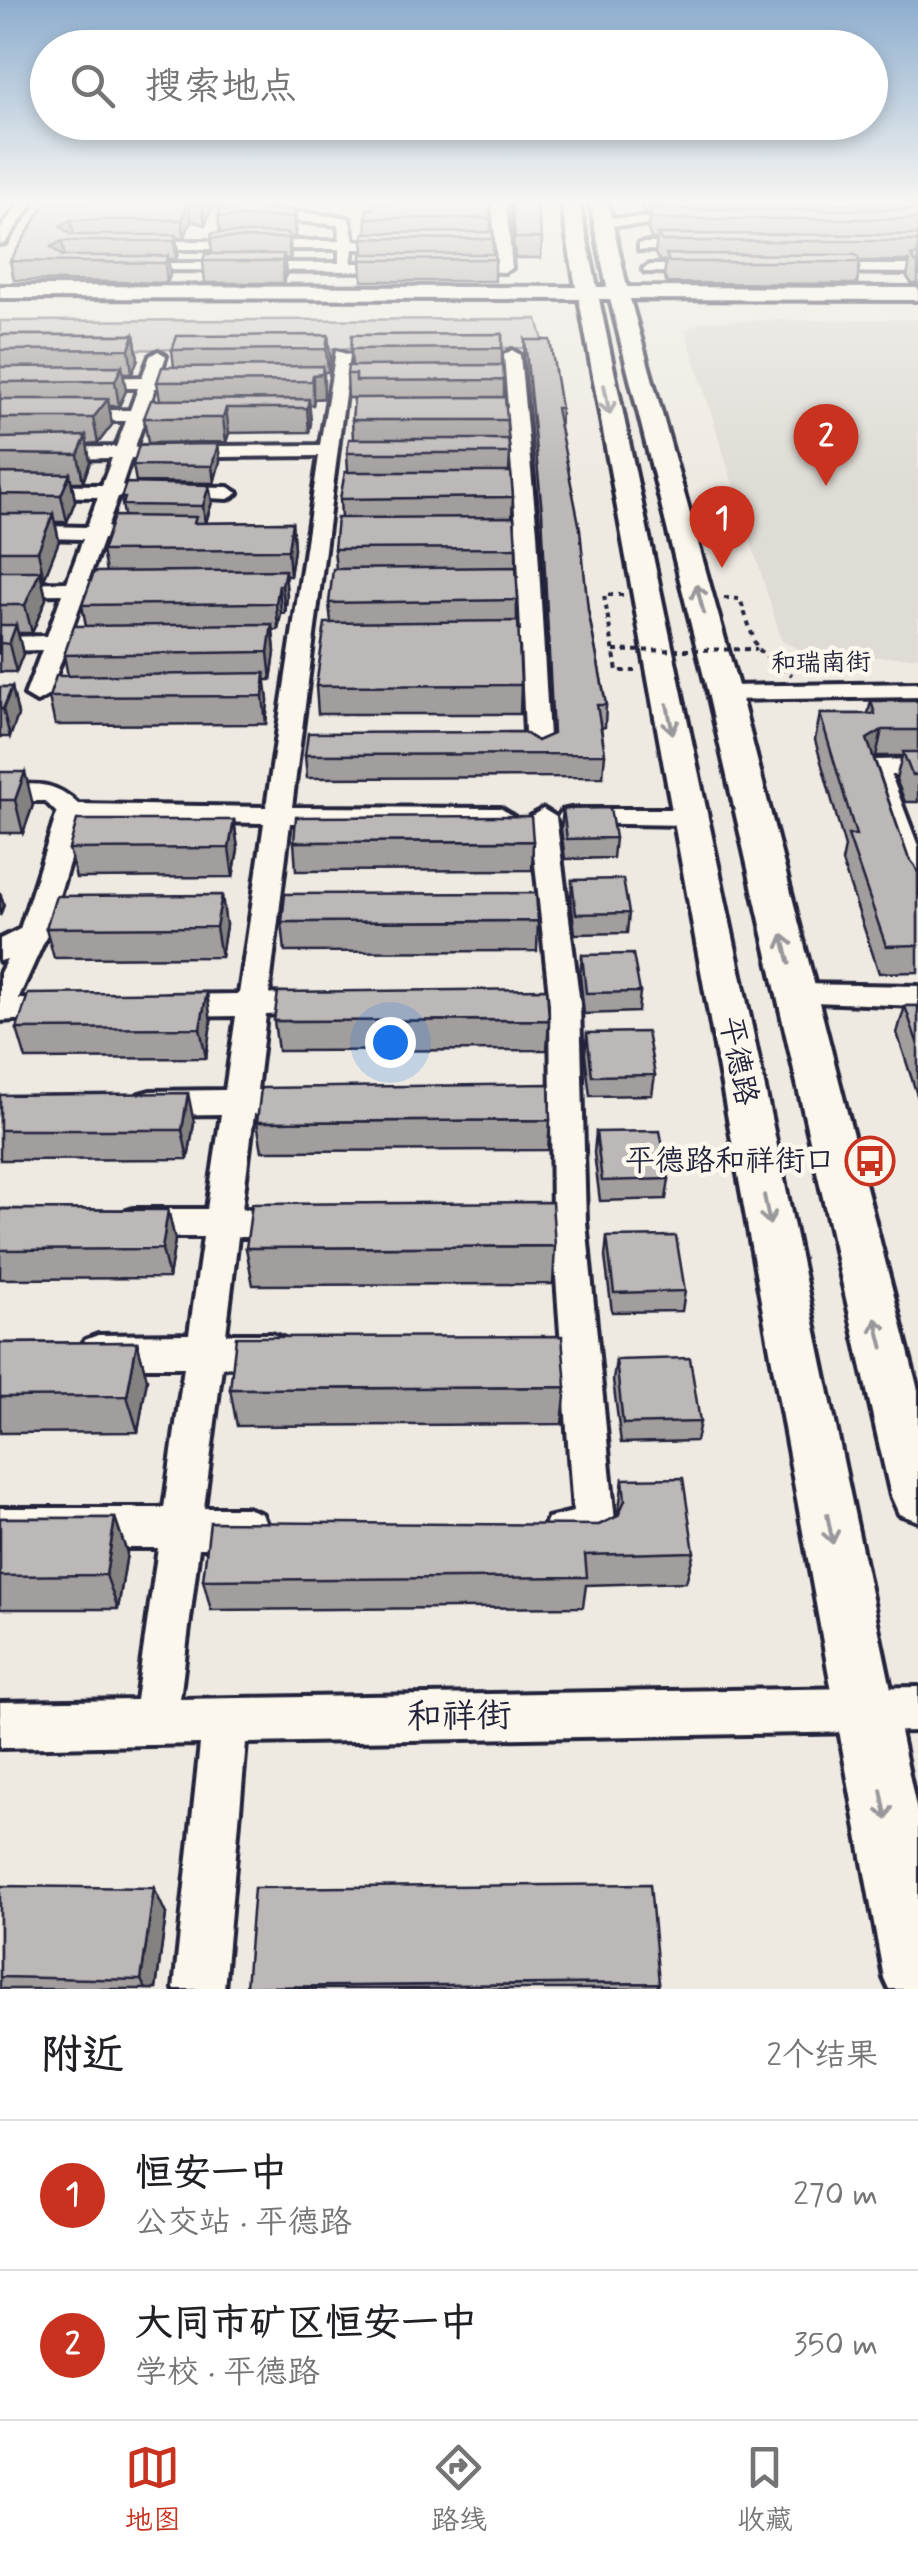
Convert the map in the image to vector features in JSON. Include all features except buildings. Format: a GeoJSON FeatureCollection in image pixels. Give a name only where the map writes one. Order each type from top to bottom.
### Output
{"type":"FeatureCollection","features":[{"type":"Feature","properties":{"kind":"main road"},"geometry":{"type":"LineString","coordinates":[[464,296],[918,306]]}},
{"type":"Feature","properties":{"kind":"main road","name":"平德路"},"geometry":{"type":"LineString","coordinates":[[603,296],[724,693],[918,1496]]}},
{"type":"Feature","properties":{"kind":"main road","name":"平德路"},"geometry":{"type":"LineString","coordinates":[[604,296],[690,818],[892,1709],[918,1978]]}},
{"type":"Feature","properties":{"kind":"main road"},"geometry":{"type":"LineString","coordinates":[[0,308],[656,296]]}},
{"type":"Feature","properties":{"kind":"street"},"geometry":{"type":"LineString","coordinates":[[512,354],[504,380],[517,413],[511,454],[514,488],[527,532],[538,754]]}},
{"type":"Feature","properties":{"kind":"street"},"geometry":{"type":"LineString","coordinates":[[155,1722],[278,815],[285,690],[302,638],[316,535],[332,488],[333,414],[342,355]]}},
{"type":"Feature","properties":{"kind":"street"},"geometry":{"type":"LineString","coordinates":[[38,695],[158,356]]}},
{"type":"Feature","properties":{"kind":"street"},"geometry":{"type":"LineString","coordinates":[[74,382],[224,382]]}},
{"type":"Feature","properties":{"kind":"street"},"geometry":{"type":"LineString","coordinates":[[443,414],[517,413]]}},
{"type":"Feature","properties":{"kind":"street"},"geometry":{"type":"LineString","coordinates":[[0,416],[216,414]]}},
{"type":"Feature","properties":{"kind":"street"},"geometry":{"type":"LineString","coordinates":[[224,520],[234,452]]}},
{"type":"Feature","properties":{"kind":"street"},"geometry":{"type":"LineString","coordinates":[[0,454],[334,453]]}},
{"type":"Feature","properties":{"kind":"street"},"geometry":{"type":"LineString","coordinates":[[0,490],[228,493]]}},
{"type":"Feature","properties":{"kind":"street"},"geometry":{"type":"LineString","coordinates":[[0,531],[168,534]]}},
{"type":"Feature","properties":{"kind":"street"},"geometry":{"type":"LineString","coordinates":[[450,534],[527,532]]}},
{"type":"Feature","properties":{"kind":"street"},"geometry":{"type":"LineString","coordinates":[[448,584],[527,584]]}},
{"type":"Feature","properties":{"kind":"street"},"geometry":{"type":"LineString","coordinates":[[0,589],[154,587]]}},
{"type":"Feature","properties":{"kind":"street"},"geometry":{"type":"LineString","coordinates":[[456,638],[534,638]]}},
{"type":"Feature","properties":{"kind":"street"},"geometry":{"type":"LineString","coordinates":[[0,644],[132,641]]}},
{"type":"Feature","properties":{"kind":"street","name":"和瑞南街"},"geometry":{"type":"LineString","coordinates":[[724,693],[918,690]]}},
{"type":"Feature","properties":{"kind":"street"},"geometry":{"type":"LineString","coordinates":[[918,767],[876,768],[910,840],[918,883]]}},
{"type":"Feature","properties":{"kind":"street"},"geometry":{"type":"LineString","coordinates":[[0,793],[52,793],[71,812],[690,818]]}},
{"type":"Feature","properties":{"kind":"street"},"geometry":{"type":"LineString","coordinates":[[71,812],[33,935],[0,1007],[97,1008]]}},
{"type":"Feature","properties":{"kind":"street"},"geometry":{"type":"LineString","coordinates":[[516,1532],[594,1532],[560,1353],[569,1222],[565,1004],[543,817]]}},
{"type":"Feature","properties":{"kind":"street"},"geometry":{"type":"LineString","coordinates":[[0,951],[33,935]]}},
{"type":"Feature","properties":{"kind":"street"},"geometry":{"type":"LineString","coordinates":[[797,994],[918,996]]}},
{"type":"Feature","properties":{"kind":"street"},"geometry":{"type":"LineString","coordinates":[[136,1007],[350,1004]]}},
{"type":"Feature","properties":{"kind":"street"},"geometry":{"type":"LineString","coordinates":[[526,1004],[565,1004]]}},
{"type":"Feature","properties":{"kind":"street"},"geometry":{"type":"LineString","coordinates":[[528,1098],[567,1098]]}},
{"type":"Feature","properties":{"kind":"street"},"geometry":{"type":"LineString","coordinates":[[115,1104],[297,1102]]}},
{"type":"Feature","properties":{"kind":"street"},"geometry":{"type":"LineString","coordinates":[[93,1222],[319,1223]]}},
{"type":"Feature","properties":{"kind":"street"},"geometry":{"type":"LineString","coordinates":[[530,1222],[569,1222]]}},
{"type":"Feature","properties":{"kind":"street"},"geometry":{"type":"LineString","coordinates":[[56,1352],[304,1350]]}},
{"type":"Feature","properties":{"kind":"street"},"geometry":{"type":"LineString","coordinates":[[0,1528],[281,1528]]}},
{"type":"Feature","properties":{"kind":"street","name":"和祥街"},"geometry":{"type":"LineString","coordinates":[[0,1725],[892,1709]]}},
{"type":"Feature","properties":{"kind":"street"},"geometry":{"type":"LineString","coordinates":[[199,1989],[225,1721]]}},
{"type":"Feature","properties":{"kind":"path"},"geometry":{"type":"LineString","coordinates":[[604,594],[617,672]]}},
{"type":"Feature","properties":{"kind":"path"},"geometry":{"type":"LineString","coordinates":[[740,598],[757,650]]}},
{"type":"Feature","properties":{"kind":"path"},"geometry":{"type":"LineString","coordinates":[[614,650],[757,650],[791,670]]}},
{"type":"Feature","properties":{"kind":"shaded area"},"geometry":{"type":"Polygon","coordinates":[[[537,319],[545,348],[0,350],[0,321],[537,319]]]}},
{"type":"Feature","properties":{"kind":"shaded area"},"geometry":{"type":"Polygon","coordinates":[[[918,319],[918,657],[816,657],[782,641],[685,330],[704,321],[918,319]]]}},
{"type":"Feature","properties":{"kind":"place","name":"大同市矿区恒安一中"},"geometry":{"type":"Point","coordinates":[826,486]}},
{"type":"Feature","properties":{"kind":"place","name":"恒安一中"},"geometry":{"type":"Point","coordinates":[722,568]}},
{"type":"Feature","properties":{"kind":"place","name":"平德路和祥街口"},"geometry":{"type":"Point","coordinates":[870,1161]}}]}
